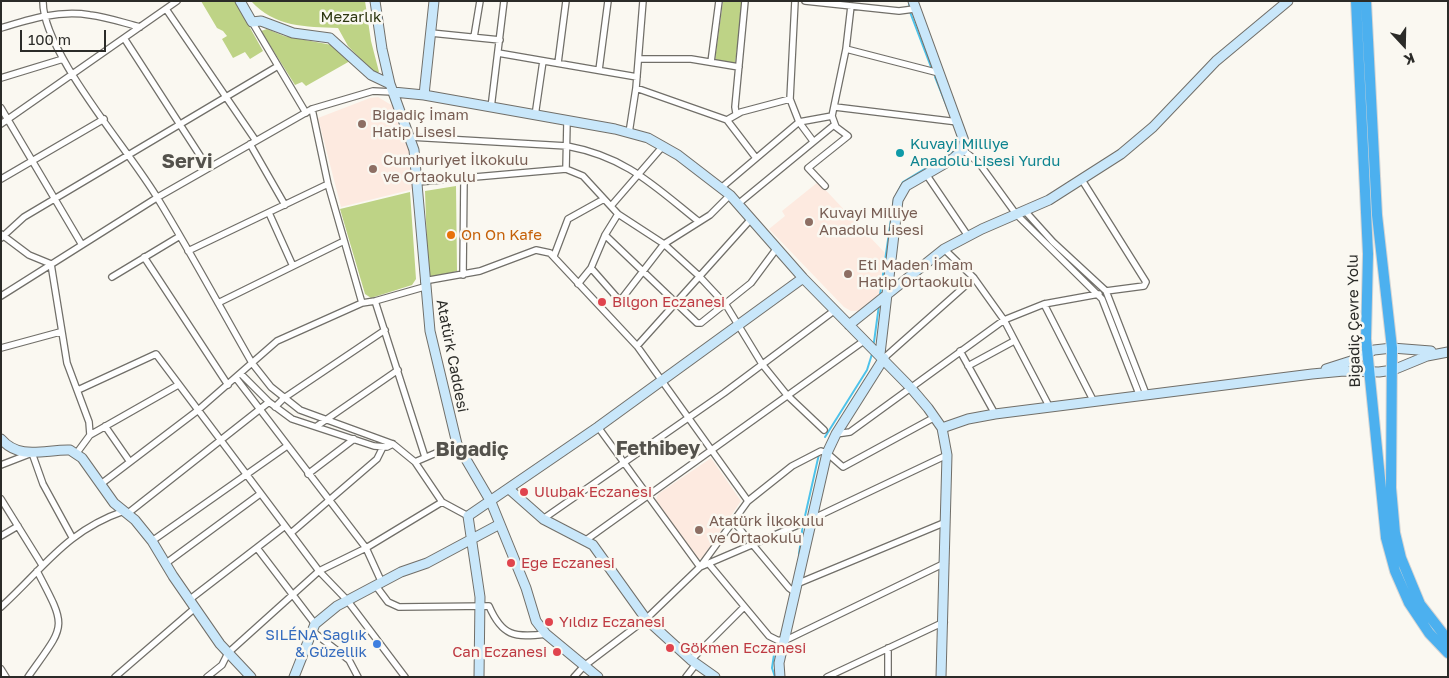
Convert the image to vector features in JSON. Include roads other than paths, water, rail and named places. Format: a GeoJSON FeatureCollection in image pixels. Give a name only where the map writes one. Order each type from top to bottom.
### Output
{"type":"FeatureCollection","features":[{"type":"Feature","properties":{"kind":"highway","name":"Bigadiç Çevre Yolu"},"geometry":{"type":"LineString","coordinates":[[1356,1],[1368,254],[1368,373],[1386,538],[1395,571],[1409,604],[1429,633],[1448,652]]}},
{"type":"Feature","properties":{"kind":"highway","name":"Bigadiç Çevre Yolu"},"geometry":{"type":"LineString","coordinates":[[1366,1],[1377,215],[1392,348],[1391,488],[1395,533],[1401,558],[1417,596],[1448,640]]}},
{"type":"Feature","properties":{"kind":"street"},"geometry":{"type":"LineString","coordinates":[[43,1],[44,16],[63,59],[158,197],[252,364],[265,382],[300,410],[393,444],[415,462],[442,502],[468,516],[473,538],[480,607],[479,677]]}},
{"type":"Feature","properties":{"kind":"street"},"geometry":{"type":"LineString","coordinates":[[240,1],[306,113]]}},
{"type":"Feature","properties":{"kind":"street","name":"Atatürk Caddesi"},"geometry":{"type":"LineString","coordinates":[[375,1],[382,49],[391,88],[410,137],[418,182],[424,284],[430,331],[457,444],[491,502],[536,621],[546,634],[598,677]]}},
{"type":"Feature","properties":{"kind":"street"},"geometry":{"type":"LineString","coordinates":[[424,95],[434,1]]}},
{"type":"Feature","properties":{"kind":"street"},"geometry":{"type":"LineString","coordinates":[[474,37],[480,1]]}},
{"type":"Feature","properties":{"kind":"street"},"geometry":{"type":"LineString","coordinates":[[491,108],[504,1]]}},
{"type":"Feature","properties":{"kind":"street"},"geometry":{"type":"LineString","coordinates":[[558,63],[566,1]]}},
{"type":"Feature","properties":{"kind":"street"},"geometry":{"type":"LineString","coordinates":[[599,70],[608,1]]}},
{"type":"Feature","properties":{"kind":"street"},"geometry":{"type":"LineString","coordinates":[[629,133],[636,88],[643,1]]}},
{"type":"Feature","properties":{"kind":"street"},"geometry":{"type":"LineString","coordinates":[[712,62],[719,1]]}},
{"type":"Feature","properties":{"kind":"street"},"geometry":{"type":"LineString","coordinates":[[736,113],[745,1]]}},
{"type":"Feature","properties":{"kind":"street"},"geometry":{"type":"LineString","coordinates":[[795,1],[790,99],[799,122],[813,141]]}},
{"type":"Feature","properties":{"kind":"street"},"geometry":{"type":"LineString","coordinates":[[805,1],[854,4],[899,11],[914,5],[958,122],[964,141],[964,150],[979,163],[1016,214],[1098,294],[1142,394]]}},
{"type":"Feature","properties":{"kind":"street"},"geometry":{"type":"LineString","coordinates":[[849,325],[944,248],[1025,211],[1082,180],[1136,142],[1216,61],[1288,1]]}},
{"type":"Feature","properties":{"kind":"street"},"geometry":{"type":"LineString","coordinates":[[1,124],[171,4],[226,96],[256,141]]}},
{"type":"Feature","properties":{"kind":"street"},"geometry":{"type":"LineString","coordinates":[[825,186],[808,168],[848,136],[834,125],[832,116],[836,107],[854,4]]}},
{"type":"Feature","properties":{"kind":"street"},"geometry":{"type":"LineString","coordinates":[[1,28],[44,16],[65,13],[90,14],[140,27]]}},
{"type":"Feature","properties":{"kind":"street"},"geometry":{"type":"LineString","coordinates":[[252,22],[261,21],[292,33],[330,38],[371,75],[391,88],[648,138],[678,155],[730,195],[803,278],[882,356],[911,388],[942,428],[947,455],[944,622],[941,677]]}},
{"type":"Feature","properties":{"kind":"street"},"geometry":{"type":"LineString","coordinates":[[431,33],[500,40]]}},
{"type":"Feature","properties":{"kind":"street"},"geometry":{"type":"LineString","coordinates":[[124,38],[208,168]]}},
{"type":"Feature","properties":{"kind":"street"},"geometry":{"type":"LineString","coordinates":[[846,49],[939,73]]}},
{"type":"Feature","properties":{"kind":"street"},"geometry":{"type":"LineString","coordinates":[[498,53],[637,77]]}},
{"type":"Feature","properties":{"kind":"street"},"geometry":{"type":"LineString","coordinates":[[639,58],[684,59],[739,67]]}},
{"type":"Feature","properties":{"kind":"street"},"geometry":{"type":"LineString","coordinates":[[1,78],[63,59]]}},
{"type":"Feature","properties":{"kind":"street"},"geometry":{"type":"LineString","coordinates":[[535,116],[543,61]]}},
{"type":"Feature","properties":{"kind":"street"},"geometry":{"type":"LineString","coordinates":[[51,264],[29,255],[2,236],[24,217],[278,66]]}},
{"type":"Feature","properties":{"kind":"street"},"geometry":{"type":"LineString","coordinates":[[1,296],[158,197],[312,109],[373,91],[391,88]]}},
{"type":"Feature","properties":{"kind":"street"},"geometry":{"type":"LineString","coordinates":[[636,88],[727,120],[756,158]]}},
{"type":"Feature","properties":{"kind":"street"},"geometry":{"type":"LineString","coordinates":[[727,120],[736,113],[790,99]]}},
{"type":"Feature","properties":{"kind":"street"},"geometry":{"type":"LineString","coordinates":[[836,107],[958,122]]}},
{"type":"Feature","properties":{"kind":"street"},"geometry":{"type":"LineString","coordinates":[[1,108],[82,244]]}},
{"type":"Feature","properties":{"kind":"street"},"geometry":{"type":"LineString","coordinates":[[312,109],[328,184],[362,303]]}},
{"type":"Feature","properties":{"kind":"street"},"geometry":{"type":"LineString","coordinates":[[721,188],[799,122],[832,116]]}},
{"type":"Feature","properties":{"kind":"street"},"geometry":{"type":"LineString","coordinates":[[1,179],[104,118]]}},
{"type":"Feature","properties":{"kind":"street"},"geometry":{"type":"LineString","coordinates":[[566,169],[567,122]]}},
{"type":"Feature","properties":{"kind":"street"},"geometry":{"type":"LineString","coordinates":[[738,204],[834,125]]}},
{"type":"Feature","properties":{"kind":"street"},"geometry":{"type":"LineString","coordinates":[[410,137],[566,146],[590,150],[611,158],[639,174],[698,222]]}},
{"type":"Feature","properties":{"kind":"street"},"geometry":{"type":"LineString","coordinates":[[250,144],[285,205]]}},
{"type":"Feature","properties":{"kind":"street"},"geometry":{"type":"LineString","coordinates":[[611,206],[663,146]]}},
{"type":"Feature","properties":{"kind":"street"},"geometry":{"type":"LineString","coordinates":[[882,356],[898,200],[906,186],[964,150]]}},
{"type":"Feature","properties":{"kind":"street"},"geometry":{"type":"LineString","coordinates":[[418,182],[566,169],[582,176],[618,214],[664,244],[698,275],[726,305],[762,364],[787,395],[824,430]]}},
{"type":"Feature","properties":{"kind":"street"},"geometry":{"type":"LineString","coordinates":[[926,174],[968,236]]}},
{"type":"Feature","properties":{"kind":"street"},"geometry":{"type":"LineString","coordinates":[[463,275],[464,178]]}},
{"type":"Feature","properties":{"kind":"street"},"geometry":{"type":"LineString","coordinates":[[1082,180],[1146,282],[1144,286],[1106,291]]}},
{"type":"Feature","properties":{"kind":"street"},"geometry":{"type":"LineString","coordinates":[[188,251],[328,184]]}},
{"type":"Feature","properties":{"kind":"street"},"geometry":{"type":"LineString","coordinates":[[591,268],[620,301],[664,244],[720,207],[730,195]]}},
{"type":"Feature","properties":{"kind":"street"},"geometry":{"type":"LineString","coordinates":[[554,256],[568,219],[604,199]]}},
{"type":"Feature","properties":{"kind":"street"},"geometry":{"type":"LineString","coordinates":[[1025,211],[1053,242],[1106,291],[1142,394]]}},
{"type":"Feature","properties":{"kind":"street"},"geometry":{"type":"LineString","coordinates":[[269,213],[292,264]]}},
{"type":"Feature","properties":{"kind":"street"},"geometry":{"type":"LineString","coordinates":[[578,284],[591,268],[605,235],[618,214]]}},
{"type":"Feature","properties":{"kind":"street"},"geometry":{"type":"LineString","coordinates":[[637,346],[698,275],[751,219]]}},
{"type":"Feature","properties":{"kind":"street"},"geometry":{"type":"LineString","coordinates":[[605,235],[697,323],[700,323],[726,305],[751,283],[776,248]]}},
{"type":"Feature","properties":{"kind":"street"},"geometry":{"type":"LineString","coordinates":[[112,277],[180,236]]}},
{"type":"Feature","properties":{"kind":"street"},"geometry":{"type":"LineString","coordinates":[[218,303],[292,264],[344,241]]}},
{"type":"Feature","properties":{"kind":"street"},"geometry":{"type":"LineString","coordinates":[[944,248],[974,278],[1004,320],[1049,406]]}},
{"type":"Feature","properties":{"kind":"street"},"geometry":{"type":"LineString","coordinates":[[101,484],[197,411],[277,341],[362,303],[375,301],[424,284],[463,275],[536,250],[546,251],[554,256],[637,346],[686,418],[748,501]]}},
{"type":"Feature","properties":{"kind":"street"},"geometry":{"type":"LineString","coordinates":[[144,257],[228,384]]}},
{"type":"Feature","properties":{"kind":"street"},"geometry":{"type":"LineString","coordinates":[[51,264],[60,332],[67,363],[90,422],[90,435]]}},
{"type":"Feature","properties":{"kind":"street"},"geometry":{"type":"LineString","coordinates":[[468,516],[598,427],[803,278]]}},
{"type":"Feature","properties":{"kind":"street"},"geometry":{"type":"LineString","coordinates":[[780,677],[779,663],[799,583],[827,453],[836,434],[882,356],[974,278]]}},
{"type":"Feature","properties":{"kind":"street"},"geometry":{"type":"LineString","coordinates":[[836,434],[850,432],[1004,320],[1044,304],[1098,294]]}},
{"type":"Feature","properties":{"kind":"street"},"geometry":{"type":"LineString","coordinates":[[375,301],[425,457]]}},
{"type":"Feature","properties":{"kind":"street"},"geometry":{"type":"LineString","coordinates":[[1044,304],[1093,400]]}},
{"type":"Feature","properties":{"kind":"street"},"geometry":{"type":"LineString","coordinates":[[542,519],[724,393],[835,310]]}},
{"type":"Feature","properties":{"kind":"street"},"geometry":{"type":"LineString","coordinates":[[275,407],[284,398],[385,330]]}},
{"type":"Feature","properties":{"kind":"street"},"geometry":{"type":"LineString","coordinates":[[1,348],[60,332]]}},
{"type":"Feature","properties":{"kind":"street"},"geometry":{"type":"LineString","coordinates":[[586,540],[710,449],[865,340]]}},
{"type":"Feature","properties":{"kind":"street"},"geometry":{"type":"LineString","coordinates":[[968,366],[1014,341]]}},
{"type":"Feature","properties":{"kind":"street"},"geometry":{"type":"LineString","coordinates":[[1312,374],[1351,361],[1374,350],[1392,348],[1448,351]]}},
{"type":"Feature","properties":{"kind":"street"},"geometry":{"type":"LineString","coordinates":[[942,428],[968,418],[1093,400],[1312,374],[1344,371],[1368,373],[1393,370],[1427,356],[1448,351]]}},
{"type":"Feature","properties":{"kind":"street"},"geometry":{"type":"LineString","coordinates":[[960,352],[995,414]]}},
{"type":"Feature","properties":{"kind":"street"},"geometry":{"type":"LineString","coordinates":[[78,390],[156,354],[319,571],[348,600],[405,677]]}},
{"type":"Feature","properties":{"kind":"street"},"geometry":{"type":"LineString","coordinates":[[317,426],[398,370]]}},
{"type":"Feature","properties":{"kind":"street"},"geometry":{"type":"LineString","coordinates":[[239,376],[275,407],[297,421],[383,447],[393,444]]}},
{"type":"Feature","properties":{"kind":"street"},"geometry":{"type":"LineString","coordinates":[[239,376],[259,409],[366,548],[379,584],[388,602],[399,608],[489,606],[496,621],[503,630],[524,635],[546,634]]}},
{"type":"Feature","properties":{"kind":"street"},"geometry":{"type":"LineString","coordinates":[[76,454],[90,435],[178,384]]}},
{"type":"Feature","properties":{"kind":"street"},"geometry":{"type":"LineString","coordinates":[[1,607],[72,537],[101,520],[126,512],[269,402]]}},
{"type":"Feature","properties":{"kind":"street"},"geometry":{"type":"LineString","coordinates":[[574,677],[584,666],[646,619],[700,567],[748,501],[792,466],[818,451],[827,453],[843,468],[935,417]]}},
{"type":"Feature","properties":{"kind":"street"},"geometry":{"type":"LineString","coordinates":[[105,426],[130,462]]}},
{"type":"Feature","properties":{"kind":"street"},"geometry":{"type":"LineString","coordinates":[[598,427],[700,567]]}},
{"type":"Feature","properties":{"kind":"street"},"geometry":{"type":"LineString","coordinates":[[1,439],[17,450],[32,453]]}},
{"type":"Feature","properties":{"kind":"street"},"geometry":{"type":"LineString","coordinates":[[308,474],[354,439]]}},
{"type":"Feature","properties":{"kind":"street"},"geometry":{"type":"LineString","coordinates":[[415,462],[457,444]]}},
{"type":"Feature","properties":{"kind":"street"},"geometry":{"type":"LineString","coordinates":[[152,541],[287,446]]}},
{"type":"Feature","properties":{"kind":"street"},"geometry":{"type":"LineString","coordinates":[[291,533],[376,459],[383,447]]}},
{"type":"Feature","properties":{"kind":"street"},"geometry":{"type":"LineString","coordinates":[[1,465],[32,453],[70,450],[76,454],[114,503],[126,512],[152,541],[189,600],[228,653],[251,677]]}},
{"type":"Feature","properties":{"kind":"street"},"geometry":{"type":"LineString","coordinates":[[32,453],[43,484],[72,537]]}},
{"type":"Feature","properties":{"kind":"street"},"geometry":{"type":"LineString","coordinates":[[700,567],[812,520],[947,455]]}},
{"type":"Feature","properties":{"kind":"street"},"geometry":{"type":"LineString","coordinates":[[509,489],[542,519],[586,540],[596,548],[646,619],[693,662],[715,677]]}},
{"type":"Feature","properties":{"kind":"street"},"geometry":{"type":"LineString","coordinates":[[165,564],[260,494]]}},
{"type":"Feature","properties":{"kind":"street"},"geometry":{"type":"LineString","coordinates":[[1,499],[42,565]]}},
{"type":"Feature","properties":{"kind":"street"},"geometry":{"type":"LineString","coordinates":[[207,677],[222,665],[228,653],[319,571],[366,548],[442,502]]}},
{"type":"Feature","properties":{"kind":"street"},"geometry":{"type":"LineString","coordinates":[[733,521],[789,588],[796,593]]}},
{"type":"Feature","properties":{"kind":"street"},"geometry":{"type":"LineString","coordinates":[[799,583],[946,522]]}},
{"type":"Feature","properties":{"kind":"street"},"geometry":{"type":"LineString","coordinates":[[294,677],[313,628],[348,600],[401,572],[427,563],[500,524]]}},
{"type":"Feature","properties":{"kind":"street"},"geometry":{"type":"LineString","coordinates":[[1,536],[18,526]]}},
{"type":"Feature","properties":{"kind":"street"},"geometry":{"type":"LineString","coordinates":[[189,600],[285,526]]}},
{"type":"Feature","properties":{"kind":"street"},"geometry":{"type":"LineString","coordinates":[[257,548],[313,628],[349,660],[358,677]]}},
{"type":"Feature","properties":{"kind":"street"},"geometry":{"type":"LineString","coordinates":[[709,564],[768,636],[784,641],[945,563]]}},
{"type":"Feature","properties":{"kind":"street"},"geometry":{"type":"LineString","coordinates":[[28,677],[55,639],[59,627],[58,613],[37,570]]}},
{"type":"Feature","properties":{"kind":"street"},"geometry":{"type":"LineString","coordinates":[[115,677],[195,608]]}},
{"type":"Feature","properties":{"kind":"street"},"geometry":{"type":"LineString","coordinates":[[686,677],[693,662],[744,608]]}},
{"type":"Feature","properties":{"kind":"street"},"geometry":{"type":"LineString","coordinates":[[827,677],[836,675],[944,622]]}},
{"type":"Feature","properties":{"kind":"street"},"geometry":{"type":"LineString","coordinates":[[888,648],[888,677]]}},
{"type":"Feature","properties":{"kind":"street"},"geometry":{"type":"LineString","coordinates":[[1,669],[6,677]]}},
{"type":"Feature","properties":{"kind":"street"},"geometry":{"type":"LineString","coordinates":[[122,671],[127,677]]}},
{"type":"Feature","properties":{"kind":"waterway"},"geometry":{"type":"LineString","coordinates":[[910,12],[931,67]]}},
{"type":"Feature","properties":{"kind":"waterway"},"geometry":{"type":"LineString","coordinates":[[935,77],[949,112]]}},
{"type":"Feature","properties":{"kind":"waterway"},"geometry":{"type":"LineString","coordinates":[[957,133],[959,143]]}},
{"type":"Feature","properties":{"kind":"waterway"},"geometry":{"type":"LineString","coordinates":[[880,295],[894,199],[903,182],[959,148]]}},
{"type":"Feature","properties":{"kind":"waterway"},"geometry":{"type":"LineString","coordinates":[[874,342],[879,305]]}},
{"type":"Feature","properties":{"kind":"waterway"},"geometry":{"type":"LineString","coordinates":[[825,437],[867,370],[872,354]]}},
{"type":"Feature","properties":{"kind":"waterway"},"geometry":{"type":"LineString","coordinates":[[805,516],[819,454]]}},
{"type":"Feature","properties":{"kind":"waterway"},"geometry":{"type":"LineString","coordinates":[[799,554],[803,524]]}},
{"type":"Feature","properties":{"kind":"waterway"},"geometry":{"type":"LineString","coordinates":[[775,648],[772,668],[775,677]]}},
{"type":"Feature","properties":{"kind":"place","name":"Bigadiç İmam Hatip Lisesi"},"geometry":{"type":"Point","coordinates":[362,124]}},
{"type":"Feature","properties":{"kind":"place","name":"Kuvayi Milliye Anadolu Lisesi Yurdu"},"geometry":{"type":"Point","coordinates":[900,153]}},
{"type":"Feature","properties":{"kind":"place","name":"Cumhuriyet İlkokulu ve Ortaokulu"},"geometry":{"type":"Point","coordinates":[373,169]}},
{"type":"Feature","properties":{"kind":"place","name":"Kuvayi Milliye Anadolu Lisesi"},"geometry":{"type":"Point","coordinates":[809,222]}},
{"type":"Feature","properties":{"kind":"place","name":"On On Kafe"},"geometry":{"type":"Point","coordinates":[451,235]}},
{"type":"Feature","properties":{"kind":"place","name":"Eti Maden İmam Hatip Ortaokulu"},"geometry":{"type":"Point","coordinates":[848,274]}},
{"type":"Feature","properties":{"kind":"place","name":"Bilgon Eczanesi"},"geometry":{"type":"Point","coordinates":[602,302]}},
{"type":"Feature","properties":{"kind":"place","name":"Ulubak Eczanesi"},"geometry":{"type":"Point","coordinates":[524,492]}},
{"type":"Feature","properties":{"kind":"place","name":"Atatürk İlkokulu ve Ortaokulu"},"geometry":{"type":"Point","coordinates":[699,530]}},
{"type":"Feature","properties":{"kind":"place","name":"Ege Eczanesi"},"geometry":{"type":"Point","coordinates":[511,563]}},
{"type":"Feature","properties":{"kind":"place","name":"Yıldız Eczanesi"},"geometry":{"type":"Point","coordinates":[549,622]}},
{"type":"Feature","properties":{"kind":"place","name":"SILÉNA Sağlık & Güzellik"},"geometry":{"type":"Point","coordinates":[377,644]}},
{"type":"Feature","properties":{"kind":"place","name":"Gökmen Eczanesi"},"geometry":{"type":"Point","coordinates":[670,648]}},
{"type":"Feature","properties":{"kind":"place","name":"Can Eczanesi"},"geometry":{"type":"Point","coordinates":[557,652]}},
{"type":"Feature","properties":{"kind":"district","name":"Servi"},"geometry":{"type":"Point","coordinates":[187,162]}},
{"type":"Feature","properties":{"kind":"district","name":"Fethibey"},"geometry":{"type":"Point","coordinates":[658,449]}},
{"type":"Feature","properties":{"kind":"district","name":"Bigadiç"},"geometry":{"type":"Point","coordinates":[472,450]}},
{"type":"Feature","properties":{"kind":"park label","name":"Mezarlık"},"geometry":{"type":"Point","coordinates":[351,17]}}]}
